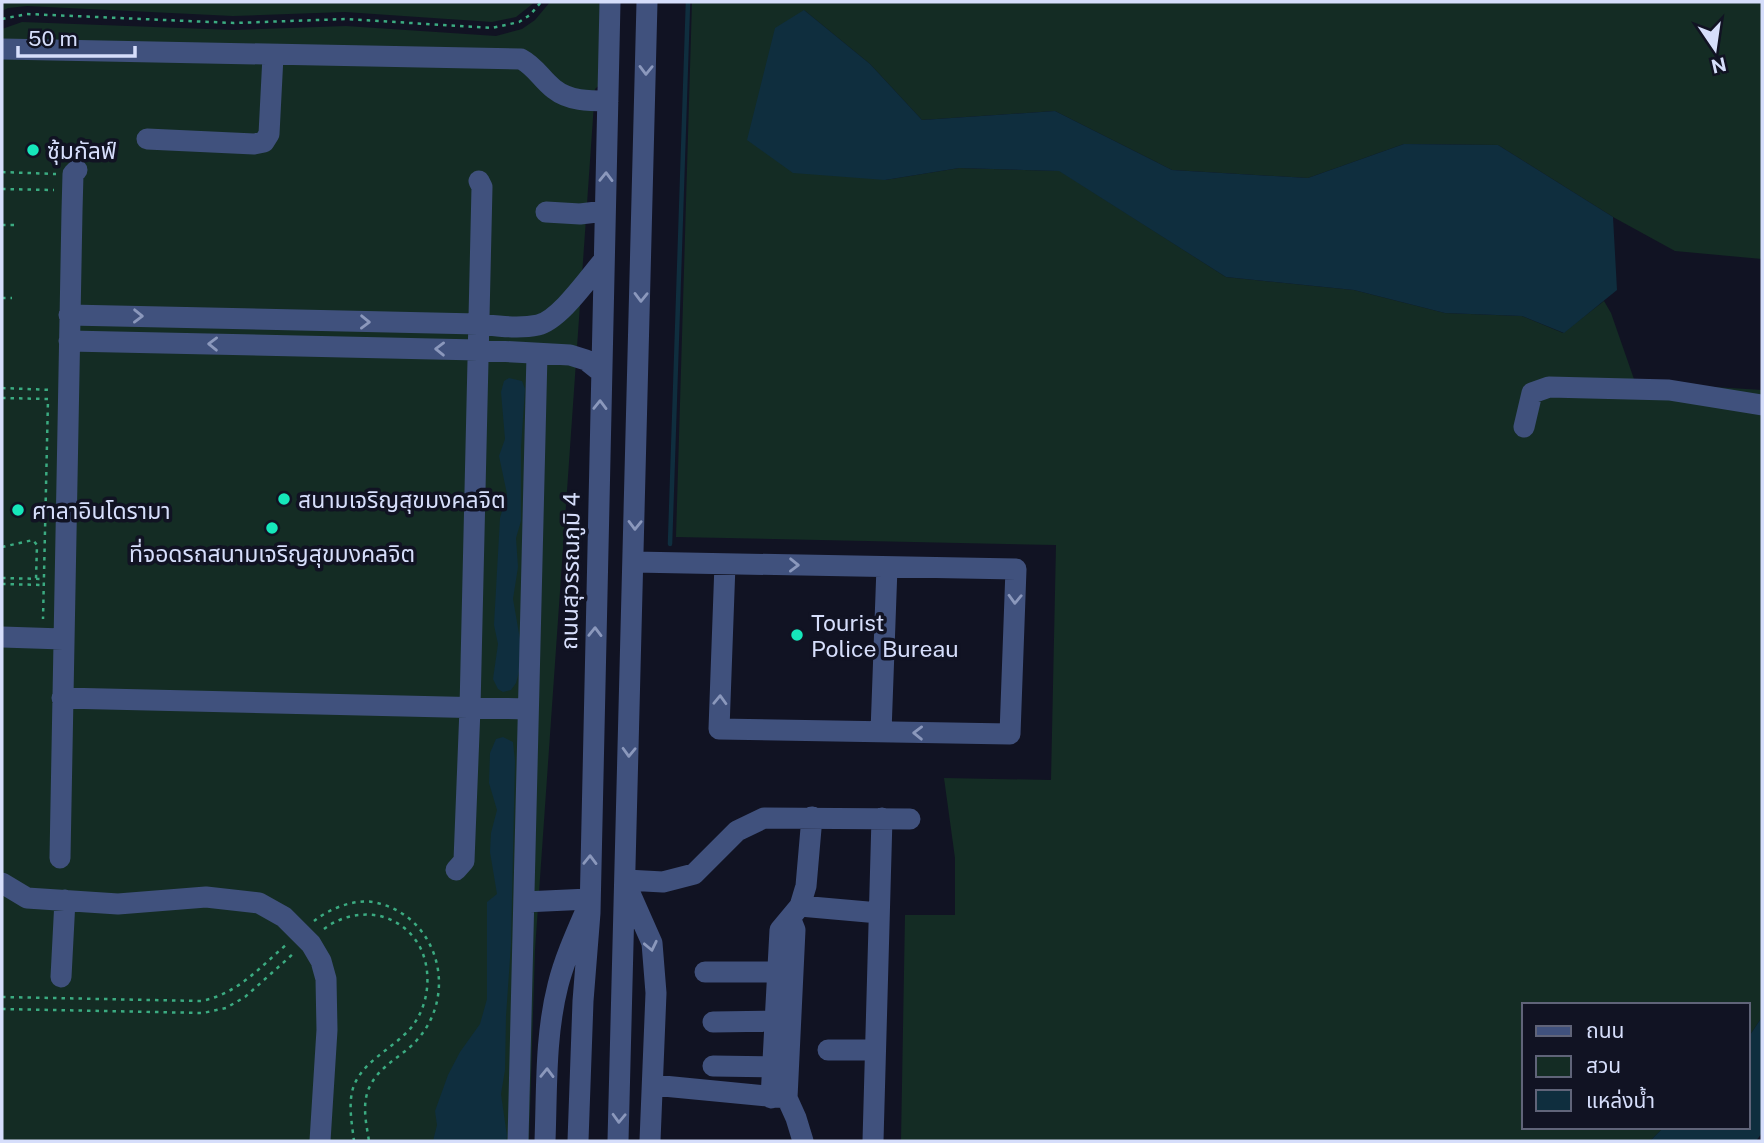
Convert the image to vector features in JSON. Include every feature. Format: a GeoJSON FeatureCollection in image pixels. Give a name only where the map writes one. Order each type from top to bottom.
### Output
{"type":"FeatureCollection","features":[{"type":"Feature","properties":{"kind":"street","name":"ถนนสุวรรณภูมิ 4"},"geometry":{"type":"LineString","coordinates":[[578,1141],[589,900],[610,2]]}},
{"type":"Feature","properties":{"kind":"street"},"geometry":{"type":"LineString","coordinates":[[618,1141],[647,2]]}},
{"type":"Feature","properties":{"kind":"street"},"geometry":{"type":"LineString","coordinates":[[2,50],[521,60],[532,65],[555,90],[582,102],[608,101]]}},
{"type":"Feature","properties":{"kind":"street"},"geometry":{"type":"LineString","coordinates":[[147,139],[254,144],[264,142],[269,134],[273,56]]}},
{"type":"Feature","properties":{"kind":"street"},"geometry":{"type":"LineString","coordinates":[[60,858],[62,698],[53,639],[75,172]]}},
{"type":"Feature","properties":{"kind":"street"},"geometry":{"type":"LineString","coordinates":[[456,870],[464,861],[470,708],[482,187],[479,181]]}},
{"type":"Feature","properties":{"kind":"street"},"geometry":{"type":"LineString","coordinates":[[546,212],[580,214],[606,211]]}},
{"type":"Feature","properties":{"kind":"street"},"geometry":{"type":"LineString","coordinates":[[69,315],[517,327],[541,325],[556,316],[604,260]]}},
{"type":"Feature","properties":{"kind":"street"},"geometry":{"type":"LineString","coordinates":[[69,341],[478,350],[570,355],[586,360],[601,372]]}},
{"type":"Feature","properties":{"kind":"street"},"geometry":{"type":"LineString","coordinates":[[518,1141],[537,354]]}},
{"type":"Feature","properties":{"kind":"street"},"geometry":{"type":"LineString","coordinates":[[1524,427],[1532,393],[1549,387],[1669,390],[1762,405]]}},
{"type":"Feature","properties":{"kind":"street"},"geometry":{"type":"LineString","coordinates":[[634,562],[1016,569],[1010,734],[719,729],[725,564]]}},
{"type":"Feature","properties":{"kind":"street"},"geometry":{"type":"LineString","coordinates":[[881,732],[887,567]]}},
{"type":"Feature","properties":{"kind":"street"},"geometry":{"type":"LineString","coordinates":[[2,637],[53,639]]}},
{"type":"Feature","properties":{"kind":"street"},"geometry":{"type":"LineString","coordinates":[[62,698],[528,709]]}},
{"type":"Feature","properties":{"kind":"street"},"geometry":{"type":"LineString","coordinates":[[626,881],[663,882],[686,878],[707,864],[737,831],[751,823],[776,817],[910,818]]}},
{"type":"Feature","properties":{"kind":"street"},"geometry":{"type":"LineString","coordinates":[[782,1021],[777,972],[780,930],[795,913],[806,886],[812,817]]}},
{"type":"Feature","properties":{"kind":"street"},"geometry":{"type":"LineString","coordinates":[[873,1141],[883,818]]}},
{"type":"Feature","properties":{"kind":"street"},"geometry":{"type":"LineString","coordinates":[[626,881],[652,943],[656,993],[650,1141]]}},
{"type":"Feature","properties":{"kind":"street"},"geometry":{"type":"LineString","coordinates":[[2,883],[27,898],[118,904],[206,897],[260,903],[284,917],[321,961],[326,979],[327,1030],[320,1141]]}},
{"type":"Feature","properties":{"kind":"street"},"geometry":{"type":"LineString","coordinates":[[61,977],[65,900]]}},
{"type":"Feature","properties":{"kind":"street"},"geometry":{"type":"LineString","coordinates":[[524,902],[589,900],[565,960],[552,1014],[545,1141]]}},
{"type":"Feature","properties":{"kind":"street"},"geometry":{"type":"LineString","coordinates":[[795,913],[879,913]]}},
{"type":"Feature","properties":{"kind":"street"},"geometry":{"type":"LineString","coordinates":[[795,913],[782,1021],[779,1098],[803,1141]]}},
{"type":"Feature","properties":{"kind":"street"},"geometry":{"type":"LineString","coordinates":[[705,972],[777,972]]}},
{"type":"Feature","properties":{"kind":"street"},"geometry":{"type":"LineString","coordinates":[[713,1022],[782,1021]]}},
{"type":"Feature","properties":{"kind":"street"},"geometry":{"type":"LineString","coordinates":[[828,1050],[875,1050]]}},
{"type":"Feature","properties":{"kind":"street"},"geometry":{"type":"LineString","coordinates":[[713,1066],[780,1067]]}},
{"type":"Feature","properties":{"kind":"street"},"geometry":{"type":"LineString","coordinates":[[653,1085],[779,1098]]}},
{"type":"Feature","properties":{"kind":"path"},"geometry":{"type":"LineString","coordinates":[[2,19],[27,14],[234,23],[346,19],[492,28],[519,22],[530,15],[541,2]]}},
{"type":"Feature","properties":{"kind":"path"},"geometry":{"type":"LineString","coordinates":[[2,172],[75,172]]}},
{"type":"Feature","properties":{"kind":"path"},"geometry":{"type":"LineString","coordinates":[[2,225],[16,225]]}},
{"type":"Feature","properties":{"kind":"path"},"geometry":{"type":"LineString","coordinates":[[2,298],[12,298]]}},
{"type":"Feature","properties":{"kind":"path"},"geometry":{"type":"LineString","coordinates":[[2,388],[55,390]]}},
{"type":"Feature","properties":{"kind":"path"},"geometry":{"type":"LineString","coordinates":[[2,398],[48,399],[44,585],[53,639]]}},
{"type":"Feature","properties":{"kind":"path"},"geometry":{"type":"LineString","coordinates":[[2,547],[33,540],[37,545],[36,579]]}},
{"type":"Feature","properties":{"kind":"path"},"geometry":{"type":"LineString","coordinates":[[2,578],[51,579]]}},
{"type":"Feature","properties":{"kind":"path"},"geometry":{"type":"LineString","coordinates":[[2,584],[44,585]]}},
{"type":"Feature","properties":{"kind":"path"},"geometry":{"type":"LineString","coordinates":[[2,1009],[203,1013],[226,1008],[245,997],[323,914],[352,903],[370,902],[388,906],[415,922],[429,941],[437,957],[438,998],[428,1024],[417,1041],[393,1060],[370,1084],[365,1116],[369,1141]]}},
{"type":"Feature","properties":{"kind":"path"},"geometry":{"type":"LineString","coordinates":[[2,997],[201,1001],[219,998],[236,989],[303,937],[329,925],[354,915],[379,916],[393,920],[419,945],[428,970],[427,993],[407,1033],[369,1063],[354,1084],[351,1100],[354,1141]]}},
{"type":"Feature","properties":{"kind":"green space"},"geometry":{"type":"Polygon","coordinates":[[[2,2],[535,2],[516,17],[492,22],[345,12],[233,16],[27,6],[2,11],[2,2]]]}},
{"type":"Feature","properties":{"kind":"green space","name":"สนามเจริญสุขมงคลจิต"},"geometry":{"type":"Polygon","coordinates":[[[550,2],[606,2],[605,80],[595,89],[535,950],[529,1141],[2,1141],[2,29],[22,22],[234,30],[346,26],[496,36],[522,29],[535,20],[550,2]]]}},
{"type":"Feature","properties":{"kind":"green space"},"geometry":{"type":"Polygon","coordinates":[[[692,2],[1762,2],[1762,259],[1675,251],[1613,217],[1498,145],[1404,144],[1308,178],[1172,170],[1055,111],[922,120],[870,64],[804,10],[885,180],[959,168],[1060,171],[1226,277],[1354,290],[1445,313],[1522,316],[1563,333],[1604,301],[1611,313],[1635,382],[1762,390],[1762,1017],[1750,1035],[1750,1003],[1522,1003],[1522,1129],[1662,1129],[1650,1141],[901,1141],[905,915],[955,915],[955,858],[944,778],[1051,780],[1056,545],[676,537],[692,2]]]}},
{"type":"Feature","properties":{"kind":"water"},"geometry":{"type":"Polygon","coordinates":[[[804,10],[870,64],[922,120],[1055,111],[1172,170],[1308,178],[1404,144],[1498,145],[1613,217],[1617,290],[1564,333],[1522,316],[1445,313],[1354,290],[1226,277],[1059,171],[959,168],[885,180],[793,173],[747,140],[775,28],[804,10]]]}},
{"type":"Feature","properties":{"kind":"water"},"geometry":{"type":"Polygon","coordinates":[[[509,378],[522,381],[525,389],[521,448],[521,521],[516,538],[518,567],[513,599],[521,645],[516,683],[511,690],[503,692],[498,689],[493,679],[498,644],[494,625],[500,518],[507,494],[499,456],[505,439],[501,392],[504,381],[509,378]]]}},
{"type":"Feature","properties":{"kind":"water"},"geometry":{"type":"Polygon","coordinates":[[[503,737],[513,742],[515,761],[511,944],[505,1070],[501,1094],[507,1136],[506,1141],[433,1141],[437,1125],[435,1111],[448,1075],[480,1024],[487,999],[487,902],[497,894],[490,852],[491,833],[497,810],[489,783],[490,753],[496,739],[503,737]]]}},
{"type":"Feature","properties":{"kind":"water"},"geometry":{"type":"Polygon","coordinates":[[[1762,1017],[1762,1133],[1756,1141],[1650,1141],[1662,1129],[1750,1129],[1750,1035],[1762,1017]]]}},
{"type":"Feature","properties":{"kind":"waterway"},"geometry":{"type":"LineString","coordinates":[[670,544],[688,2]]}},
{"type":"Feature","properties":{"kind":"place","name":"ซุ้มกัลฟ์"},"geometry":{"type":"Point","coordinates":[33,150]}},
{"type":"Feature","properties":{"kind":"place","name":"สนามเจริญสุขมงคลจิต"},"geometry":{"type":"Point","coordinates":[284,499]}},
{"type":"Feature","properties":{"kind":"place","name":"ศาลาอินโดรามา"},"geometry":{"type":"Point","coordinates":[18,510]}},
{"type":"Feature","properties":{"kind":"place","name":"ที่จอดรถสนามเจริญสุขมงคลจิต"},"geometry":{"type":"Point","coordinates":[272,528]}},
{"type":"Feature","properties":{"kind":"place","name":"Tourist Police Bureau"},"geometry":{"type":"Point","coordinates":[797,635]}}]}
